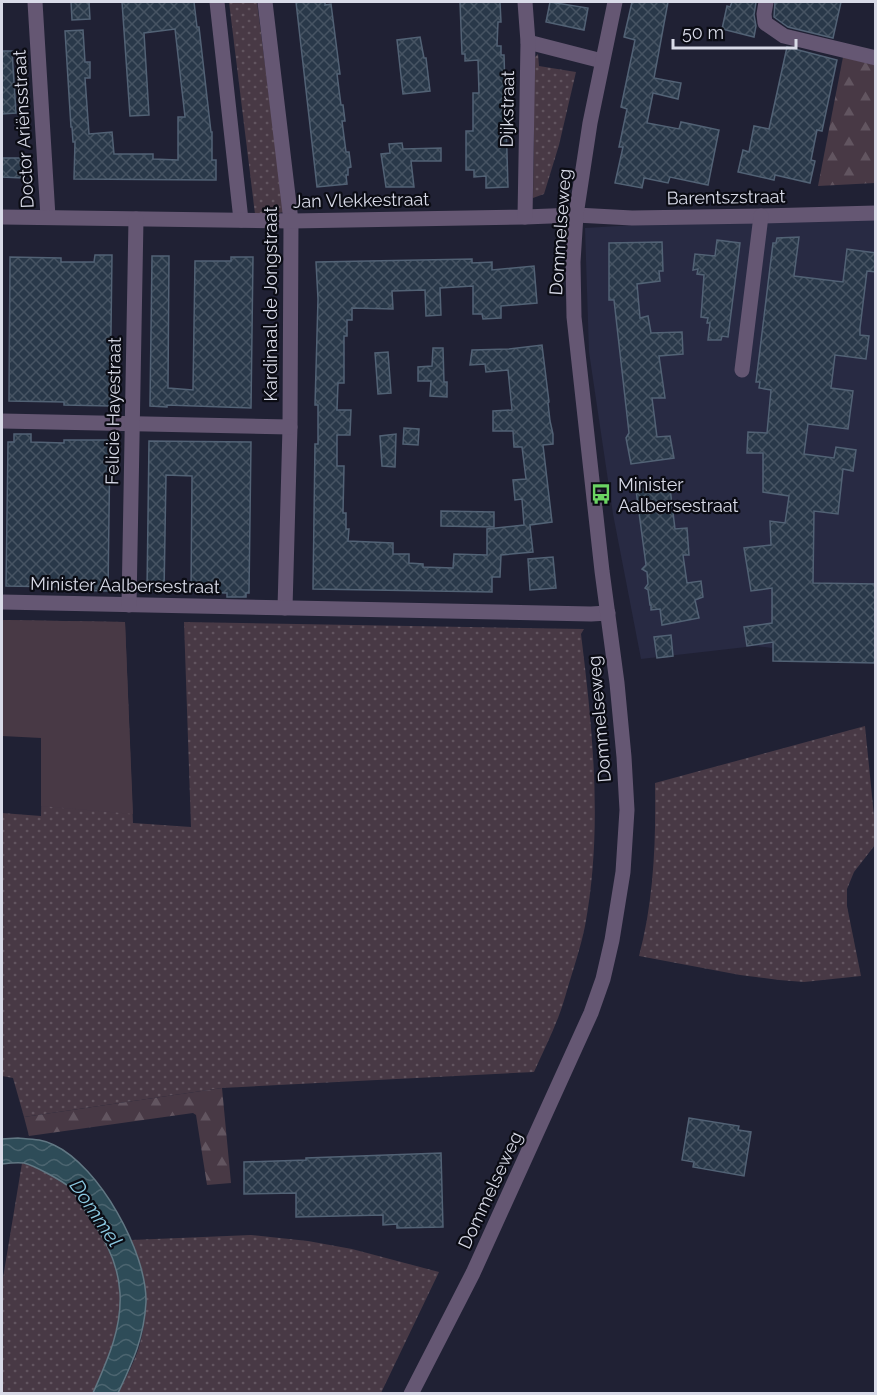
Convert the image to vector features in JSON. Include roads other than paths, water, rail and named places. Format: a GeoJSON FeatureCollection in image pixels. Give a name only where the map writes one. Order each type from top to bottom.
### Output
{"type":"FeatureCollection","features":[{"type":"Feature","properties":{"kind":"street","name":"Doctor Ariënsstraat"},"geometry":{"type":"LineString","coordinates":[[35,2],[48,218]]}},
{"type":"Feature","properties":{"kind":"street","name":"Kardinaal de Jongstraat"},"geometry":{"type":"LineString","coordinates":[[217,2],[241,220]]}},
{"type":"Feature","properties":{"kind":"street","name":"Kardinaal de Jongstraat"},"geometry":{"type":"LineString","coordinates":[[265,2],[291,221],[290,427],[285,608]]}},
{"type":"Feature","properties":{"kind":"street","name":"Dijkstraat"},"geometry":{"type":"LineString","coordinates":[[525,2],[528,42],[525,217]]}},
{"type":"Feature","properties":{"kind":"street","name":"Dommelseweg"},"geometry":{"type":"LineString","coordinates":[[411,1394],[478,1263],[591,1013],[603,979],[623,872],[627,810],[624,757],[574,317],[573,262],[576,215],[590,123],[615,2]]}},
{"type":"Feature","properties":{"kind":"street"},"geometry":{"type":"LineString","coordinates":[[766,2],[765,23],[784,36],[876,57]]}},
{"type":"Feature","properties":{"kind":"street"},"geometry":{"type":"LineString","coordinates":[[528,42],[602,61]]}},
{"type":"Feature","properties":{"kind":"street","name":"Barentszstraat"},"geometry":{"type":"LineString","coordinates":[[576,215],[632,218],[876,213]]}},
{"type":"Feature","properties":{"kind":"street","name":"Jan Vlekkestraat"},"geometry":{"type":"LineString","coordinates":[[2,217],[291,221],[576,215]]}},
{"type":"Feature","properties":{"kind":"street"},"geometry":{"type":"LineString","coordinates":[[742,370],[761,216]]}},
{"type":"Feature","properties":{"kind":"street","name":"Felicie Hayestraat"},"geometry":{"type":"LineString","coordinates":[[129,605],[136,219]]}},
{"type":"Feature","properties":{"kind":"street"},"geometry":{"type":"LineString","coordinates":[[2,421],[290,427]]}},
{"type":"Feature","properties":{"kind":"street","name":"Minister Aalbersestraat"},"geometry":{"type":"LineString","coordinates":[[2,602],[608,613]]}},
{"type":"Feature","properties":{"kind":"water","name":"Dommel"},"geometry":{"type":"Polygon","coordinates":[[[18,1138],[54,1145],[88,1171],[117,1213],[129,1236],[144,1282],[146,1302],[140,1338],[118,1393],[93,1393],[119,1319],[119,1280],[112,1257],[96,1226],[69,1187],[28,1164],[2,1164],[2,1139],[18,1138]]]}},
{"type":"Feature","properties":{"kind":"place","name":"Minister Aalbersestraat"},"geometry":{"type":"Point","coordinates":[601,494]}}]}
